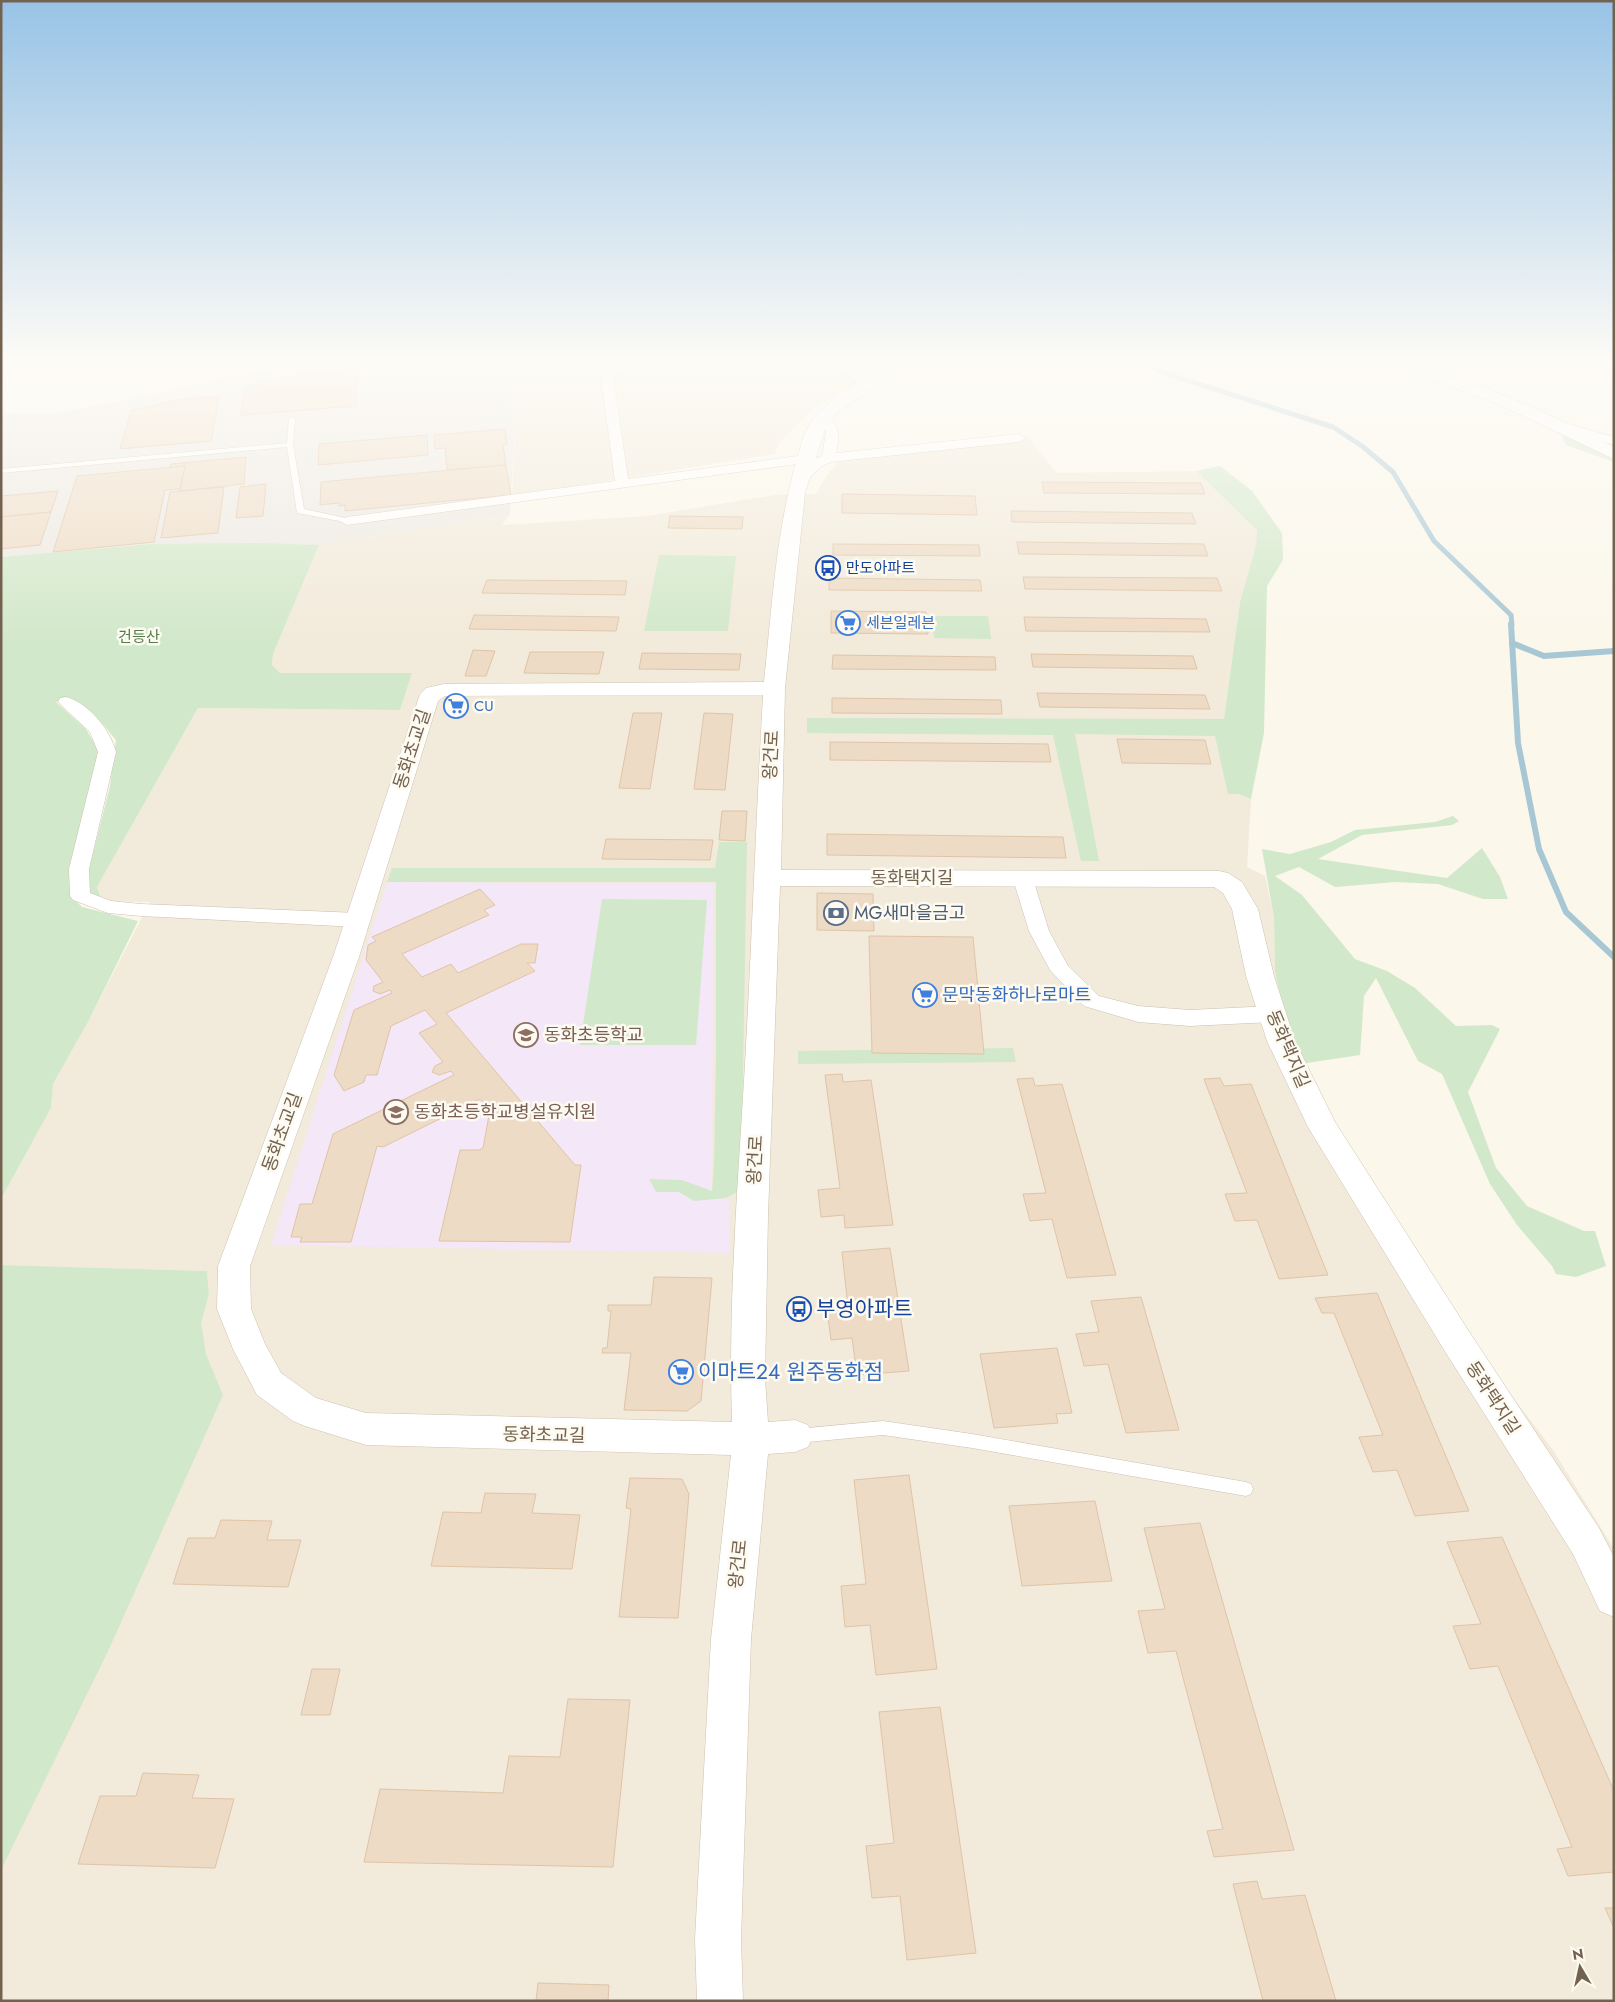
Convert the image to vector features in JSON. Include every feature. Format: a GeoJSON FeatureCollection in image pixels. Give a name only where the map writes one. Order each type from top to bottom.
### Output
{"type":"FeatureCollection","features":[{"type":"Feature","properties":{"kind":"street"},"geometry":{"type":"LineString","coordinates":[[618,457],[622,484]]}},
{"type":"Feature","properties":{"kind":"street","name":"왕건로"},"geometry":{"type":"LineString","coordinates":[[720,2001],[718,1939],[731,1639],[751,1439],[748,1379],[752,1215],[768,878],[769,795],[774,688],[796,493],[811,466],[811,457]]}},
{"type":"Feature","properties":{"kind":"street"},"geometry":{"type":"LineString","coordinates":[[811,466],[817,457]]}},
{"type":"Feature","properties":{"kind":"street"},"geometry":{"type":"LineString","coordinates":[[347,521],[622,484],[811,466],[875,457]]}},
{"type":"Feature","properties":{"kind":"street","name":"동화초교길"},"geometry":{"type":"LineString","coordinates":[[774,688],[444,690],[434,693],[428,699],[358,920],[234,1266],[234,1309],[250,1350],[268,1384],[305,1410],[366,1428],[751,1439],[795,1436]]}},
{"type":"Feature","properties":{"kind":"street"},"geometry":{"type":"LineString","coordinates":[[66,702],[96,725],[105,741],[108,752],[80,869],[80,896],[108,907],[141,910],[358,920]]}},
{"type":"Feature","properties":{"kind":"street","name":"동화택지길"},"geometry":{"type":"LineString","coordinates":[[768,878],[1219,879],[1233,888],[1245,909],[1260,976],[1281,1041],[1323,1128],[1458,1344],[1586,1541],[1614,1598]]}},
{"type":"Feature","properties":{"kind":"street"},"geometry":{"type":"LineString","coordinates":[[1023,878],[1039,931],[1060,970],[1092,1001],[1138,1014],[1190,1018],[1272,1014]]}},
{"type":"Feature","properties":{"kind":"lane"},"geometry":{"type":"LineString","coordinates":[[1,471],[152,457]]}},
{"type":"Feature","properties":{"kind":"lane"},"geometry":{"type":"LineString","coordinates":[[292,457],[300,511],[347,521]]}},
{"type":"Feature","properties":{"kind":"lane"},"geometry":{"type":"LineString","coordinates":[[795,1436],[883,1428],[972,1441],[1246,1489]]}},
{"type":"Feature","properties":{"kind":"shaded area"},"geometry":{"type":"Polygon","coordinates":[[[1,457],[513,457],[510,514],[319,545],[150,544],[1,557],[1,457]]]}},
{"type":"Feature","properties":{"kind":"shaded area"},"geometry":{"type":"Polygon","coordinates":[[[514,457],[754,457],[512,496],[514,457]]]}},
{"type":"Feature","properties":{"kind":"shaded area"},"geometry":{"type":"Polygon","coordinates":[[[842,457],[1044,457],[1057,473],[1196,471],[1257,529],[1256,545],[1240,602],[1224,719],[1239,794],[1251,799],[1247,867],[1265,876],[1274,918],[1275,971],[1285,1019],[1341,1146],[1492,1370],[1553,1450],[1614,1549],[1614,2001],[1,2001],[1,1870],[223,1395],[206,1354],[200,1323],[209,1294],[207,1271],[1,1265],[1,1199],[51,1108],[53,1084],[89,1020],[150,902],[102,901],[97,887],[198,708],[400,710],[412,673],[280,673],[272,665],[273,654],[319,545],[510,514],[502,525],[647,516],[775,495],[816,494],[827,475],[842,457]]]}},
{"type":"Feature","properties":{"kind":"shaded area","name":"동화초등학교"},"geometry":{"type":"Polygon","coordinates":[[[387,882],[714,884],[712,1186],[729,1200],[730,1253],[271,1245],[387,882]]]}},
{"type":"Feature","properties":{"kind":"green space"},"geometry":{"type":"Polygon","coordinates":[[[1601,457],[1614,457],[1614,462],[1601,457]]]}},
{"type":"Feature","properties":{"kind":"green space"},"geometry":{"type":"Polygon","coordinates":[[[1220,466],[1252,491],[1282,533],[1283,560],[1267,586],[1264,733],[1251,799],[1239,794],[1228,794],[1215,736],[1075,734],[1099,861],[1081,861],[1053,735],[807,733],[807,718],[1224,719],[1240,602],[1256,545],[1257,530],[1196,471],[1220,466]]]}},
{"type":"Feature","properties":{"kind":"green space","name":"건등산"},"geometry":{"type":"Polygon","coordinates":[[[258,543],[319,545],[273,654],[272,665],[280,673],[412,673],[400,710],[198,708],[97,887],[102,901],[87,892],[88,874],[110,786],[116,740],[101,722],[67,699],[56,702],[86,729],[98,750],[97,772],[76,901],[82,907],[138,921],[89,1020],[53,1084],[51,1108],[1,1199],[1,557],[150,544],[258,543]]]}},
{"type":"Feature","properties":{"kind":"green space"},"geometry":{"type":"Polygon","coordinates":[[[659,555],[736,556],[728,631],[644,631],[659,555]]]}},
{"type":"Feature","properties":{"kind":"green space"},"geometry":{"type":"Polygon","coordinates":[[[932,616],[988,616],[991,639],[934,638],[932,616]]]}},
{"type":"Feature","properties":{"kind":"green space"},"geometry":{"type":"Polygon","coordinates":[[[1453,816],[1459,821],[1452,825],[1362,835],[1318,859],[1447,878],[1482,848],[1500,877],[1508,899],[1483,899],[1438,884],[1395,882],[1335,887],[1299,867],[1275,876],[1302,895],[1355,959],[1387,971],[1415,988],[1456,1026],[1492,1025],[1500,1029],[1468,1092],[1496,1168],[1527,1206],[1584,1231],[1595,1231],[1606,1266],[1576,1277],[1556,1274],[1552,1266],[1517,1225],[1490,1184],[1442,1074],[1418,1061],[1376,978],[1364,996],[1360,1055],[1300,1064],[1285,1019],[1275,971],[1274,918],[1262,849],[1290,854],[1331,842],[1355,830],[1435,822],[1453,816]]]}},
{"type":"Feature","properties":{"kind":"green space"},"geometry":{"type":"Polygon","coordinates":[[[719,842],[747,842],[741,1190],[726,1198],[694,1201],[679,1192],[656,1192],[649,1179],[682,1180],[712,1191],[716,1055],[716,882],[387,882],[392,868],[715,868],[719,842]]]}},
{"type":"Feature","properties":{"kind":"green space"},"geometry":{"type":"Polygon","coordinates":[[[602,899],[707,900],[696,1045],[580,1045],[602,899]]]}},
{"type":"Feature","properties":{"kind":"green space"},"geometry":{"type":"Polygon","coordinates":[[[1013,1048],[1016,1062],[798,1064],[798,1051],[1013,1048]]]}},
{"type":"Feature","properties":{"kind":"green space"},"geometry":{"type":"Polygon","coordinates":[[[1,1265],[207,1271],[209,1294],[201,1323],[206,1354],[223,1395],[109,1649],[1,1870],[1,1265]]]}},
{"type":"Feature","properties":{"kind":"building"},"geometry":{"type":"Polygon","coordinates":[[[246,457],[244,484],[180,491],[185,466],[170,468],[171,464],[246,457]]]}},
{"type":"Feature","properties":{"kind":"building"},"geometry":{"type":"Polygon","coordinates":[[[318,457],[401,457],[318,465],[318,457]]]}},
{"type":"Feature","properties":{"kind":"building"},"geometry":{"type":"Polygon","coordinates":[[[446,457],[505,457],[506,465],[447,470],[446,457]]]}},
{"type":"Feature","properties":{"kind":"building"},"geometry":{"type":"Polygon","coordinates":[[[506,465],[511,495],[345,511],[345,505],[339,506],[339,503],[320,505],[321,482],[506,465]]]}},
{"type":"Feature","properties":{"kind":"building"},"geometry":{"type":"Polygon","coordinates":[[[185,466],[180,489],[165,490],[154,542],[53,552],[77,476],[185,466]]]}},
{"type":"Feature","properties":{"kind":"building"},"geometry":{"type":"Polygon","coordinates":[[[1042,482],[1201,483],[1205,494],[1044,493],[1042,482]]]}},
{"type":"Feature","properties":{"kind":"building"},"geometry":{"type":"Polygon","coordinates":[[[266,484],[263,516],[236,518],[240,487],[266,484]]]}},
{"type":"Feature","properties":{"kind":"building"},"geometry":{"type":"Polygon","coordinates":[[[224,487],[218,533],[161,538],[170,492],[224,487]]]}},
{"type":"Feature","properties":{"kind":"building"},"geometry":{"type":"Polygon","coordinates":[[[58,491],[51,512],[1,517],[1,496],[58,491]]]}},
{"type":"Feature","properties":{"kind":"building"},"geometry":{"type":"Polygon","coordinates":[[[842,494],[975,496],[977,515],[842,513],[842,494]]]}},
{"type":"Feature","properties":{"kind":"building"},"geometry":{"type":"Polygon","coordinates":[[[1011,511],[1192,513],[1196,524],[1012,522],[1011,511]]]}},
{"type":"Feature","properties":{"kind":"building"},"geometry":{"type":"Polygon","coordinates":[[[51,512],[40,545],[1,549],[1,517],[51,512]]]}},
{"type":"Feature","properties":{"kind":"building"},"geometry":{"type":"Polygon","coordinates":[[[670,516],[743,517],[742,529],[668,528],[670,516]]]}},
{"type":"Feature","properties":{"kind":"building"},"geometry":{"type":"Polygon","coordinates":[[[1017,542],[1204,544],[1208,556],[1019,554],[1017,542]]]}},
{"type":"Feature","properties":{"kind":"building"},"geometry":{"type":"Polygon","coordinates":[[[833,544],[979,545],[980,556],[833,555],[833,544]]]}},
{"type":"Feature","properties":{"kind":"building"},"geometry":{"type":"Polygon","coordinates":[[[1023,577],[1217,578],[1222,591],[1025,589],[1023,577]]]}},
{"type":"Feature","properties":{"kind":"building"},"geometry":{"type":"Polygon","coordinates":[[[829,578],[980,580],[982,591],[829,590],[829,578]]]}},
{"type":"Feature","properties":{"kind":"building"},"geometry":{"type":"Polygon","coordinates":[[[487,580],[627,581],[625,595],[482,593],[487,580]]]}},
{"type":"Feature","properties":{"kind":"building"},"geometry":{"type":"Polygon","coordinates":[[[831,611],[926,612],[928,634],[831,633],[831,611]]]}},
{"type":"Feature","properties":{"kind":"building"},"geometry":{"type":"Polygon","coordinates":[[[474,615],[619,617],[616,631],[469,629],[474,615]]]}},
{"type":"Feature","properties":{"kind":"building"},"geometry":{"type":"Polygon","coordinates":[[[1024,617],[1206,619],[1210,632],[1026,631],[1024,617]]]}},
{"type":"Feature","properties":{"kind":"building"},"geometry":{"type":"Polygon","coordinates":[[[473,650],[495,651],[486,676],[465,676],[473,650]]]}},
{"type":"Feature","properties":{"kind":"building"},"geometry":{"type":"Polygon","coordinates":[[[530,652],[604,652],[599,674],[524,673],[530,652]]]}},
{"type":"Feature","properties":{"kind":"building"},"geometry":{"type":"Polygon","coordinates":[[[642,653],[741,654],[739,670],[639,669],[642,653]]]}},
{"type":"Feature","properties":{"kind":"building"},"geometry":{"type":"Polygon","coordinates":[[[1031,654],[1193,656],[1197,669],[1033,667],[1031,654]]]}},
{"type":"Feature","properties":{"kind":"building"},"geometry":{"type":"Polygon","coordinates":[[[833,655],[995,657],[996,670],[832,669],[833,655]]]}},
{"type":"Feature","properties":{"kind":"building"},"geometry":{"type":"Polygon","coordinates":[[[1037,693],[1205,695],[1210,709],[1040,707],[1037,693]]]}},
{"type":"Feature","properties":{"kind":"building"},"geometry":{"type":"Polygon","coordinates":[[[832,698],[1001,700],[1002,714],[832,713],[832,698]]]}},
{"type":"Feature","properties":{"kind":"building"},"geometry":{"type":"Polygon","coordinates":[[[633,713],[662,713],[650,789],[619,788],[633,713]]]}},
{"type":"Feature","properties":{"kind":"building"},"geometry":{"type":"Polygon","coordinates":[[[704,713],[733,714],[725,790],[694,789],[704,713]]]}},
{"type":"Feature","properties":{"kind":"building"},"geometry":{"type":"Polygon","coordinates":[[[1117,739],[1205,740],[1211,764],[1122,763],[1117,739]]]}},
{"type":"Feature","properties":{"kind":"building"},"geometry":{"type":"Polygon","coordinates":[[[830,742],[1048,744],[1051,762],[830,760],[830,742]]]}},
{"type":"Feature","properties":{"kind":"building"},"geometry":{"type":"Polygon","coordinates":[[[722,811],[747,811],[745,841],[719,840],[722,811]]]}},
{"type":"Feature","properties":{"kind":"building"},"geometry":{"type":"Polygon","coordinates":[[[827,834],[1063,837],[1066,858],[827,855],[827,834]]]}},
{"type":"Feature","properties":{"kind":"building"},"geometry":{"type":"Polygon","coordinates":[[[606,839],[713,840],[710,860],[602,859],[606,839]]]}},
{"type":"Feature","properties":{"kind":"building"},"geometry":{"type":"Polygon","coordinates":[[[480,889],[495,905],[484,910],[489,915],[402,954],[422,977],[451,964],[458,973],[521,944],[538,944],[535,963],[527,963],[535,971],[446,1013],[575,1165],[581,1165],[570,1242],[439,1241],[460,1150],[479,1150],[483,1148],[490,1110],[480,1099],[383,1147],[377,1146],[351,1242],[300,1242],[302,1237],[291,1237],[300,1204],[312,1204],[333,1134],[454,1075],[451,1071],[439,1075],[432,1072],[435,1066],[443,1062],[419,1033],[437,1024],[425,1010],[391,1026],[377,1075],[366,1075],[364,1082],[344,1091],[334,1075],[354,1010],[392,993],[390,990],[380,994],[373,991],[374,986],[383,982],[366,960],[368,945],[376,941],[372,937],[480,889]]]}},
{"type":"Feature","properties":{"kind":"building"},"geometry":{"type":"Polygon","coordinates":[[[817,893],[873,894],[874,931],[817,930],[817,893]]]}},
{"type":"Feature","properties":{"kind":"building","name":"문막동화하나로마트"},"geometry":{"type":"Polygon","coordinates":[[[869,936],[973,937],[984,1054],[872,1053],[869,936]]]}},
{"type":"Feature","properties":{"kind":"building"},"geometry":{"type":"Polygon","coordinates":[[[842,1074],[843,1082],[871,1080],[893,1225],[845,1228],[844,1215],[821,1217],[818,1190],[840,1188],[825,1075],[842,1074]]]}},
{"type":"Feature","properties":{"kind":"building"},"geometry":{"type":"Polygon","coordinates":[[[1033,1078],[1035,1086],[1062,1084],[1116,1275],[1067,1278],[1052,1219],[1030,1221],[1023,1194],[1046,1193],[1017,1079],[1033,1078]]]}},
{"type":"Feature","properties":{"kind":"building"},"geometry":{"type":"Polygon","coordinates":[[[1220,1078],[1224,1086],[1251,1084],[1328,1275],[1279,1279],[1257,1220],[1235,1221],[1225,1194],[1247,1193],[1204,1079],[1220,1078]]]}},
{"type":"Feature","properties":{"kind":"building"},"geometry":{"type":"Polygon","coordinates":[[[890,1248],[909,1371],[857,1375],[852,1338],[831,1340],[827,1309],[848,1307],[842,1252],[890,1248]]]}},
{"type":"Feature","properties":{"kind":"building"},"geometry":{"type":"Polygon","coordinates":[[[654,1277],[712,1278],[701,1401],[687,1411],[624,1410],[631,1353],[602,1353],[603,1348],[607,1348],[611,1311],[608,1311],[608,1305],[651,1305],[654,1277]]]}},
{"type":"Feature","properties":{"kind":"building"},"geometry":{"type":"Polygon","coordinates":[[[1377,1293],[1469,1511],[1415,1516],[1397,1470],[1373,1472],[1359,1437],[1383,1435],[1334,1313],[1322,1313],[1315,1298],[1377,1293]]]}},
{"type":"Feature","properties":{"kind":"building"},"geometry":{"type":"Polygon","coordinates":[[[1141,1297],[1179,1430],[1126,1433],[1108,1364],[1084,1366],[1076,1334],[1099,1332],[1091,1301],[1141,1297]]]}},
{"type":"Feature","properties":{"kind":"building"},"geometry":{"type":"Polygon","coordinates":[[[1057,1348],[1072,1413],[1056,1414],[1058,1423],[994,1428],[980,1354],[1057,1348]]]}},
{"type":"Feature","properties":{"kind":"building"},"geometry":{"type":"Polygon","coordinates":[[[909,1475],[937,1669],[876,1675],[870,1625],[845,1627],[841,1586],[866,1584],[854,1480],[909,1475]]]}},
{"type":"Feature","properties":{"kind":"building"},"geometry":{"type":"Polygon","coordinates":[[[630,1478],[682,1479],[689,1494],[678,1618],[619,1617],[631,1509],[626,1508],[630,1478]]]}},
{"type":"Feature","properties":{"kind":"building"},"geometry":{"type":"Polygon","coordinates":[[[485,1493],[536,1494],[532,1513],[580,1515],[572,1569],[431,1566],[443,1512],[481,1513],[485,1493]]]}},
{"type":"Feature","properties":{"kind":"building"},"geometry":{"type":"Polygon","coordinates":[[[1095,1501],[1112,1581],[1022,1586],[1009,1506],[1095,1501]]]}},
{"type":"Feature","properties":{"kind":"building"},"geometry":{"type":"Polygon","coordinates":[[[221,1520],[272,1521],[267,1540],[301,1540],[288,1587],[173,1584],[188,1538],[215,1538],[221,1520]]]}},
{"type":"Feature","properties":{"kind":"building"},"geometry":{"type":"Polygon","coordinates":[[[1200,1523],[1294,1850],[1214,1857],[1207,1831],[1223,1829],[1176,1651],[1148,1653],[1138,1611],[1165,1609],[1144,1528],[1200,1523]]]}},
{"type":"Feature","properties":{"kind":"building"},"geometry":{"type":"Polygon","coordinates":[[[1502,1537],[1614,1791],[1614,1872],[1568,1876],[1557,1849],[1572,1847],[1498,1666],[1470,1669],[1453,1626],[1481,1624],[1447,1542],[1502,1537]]]}},
{"type":"Feature","properties":{"kind":"building"},"geometry":{"type":"Polygon","coordinates":[[[312,1669],[340,1669],[330,1715],[301,1715],[312,1669]]]}},
{"type":"Feature","properties":{"kind":"building"},"geometry":{"type":"Polygon","coordinates":[[[568,1699],[630,1700],[613,1867],[364,1862],[380,1789],[503,1793],[509,1756],[560,1757],[568,1699]]]}},
{"type":"Feature","properties":{"kind":"building"},"geometry":{"type":"Polygon","coordinates":[[[940,1707],[976,1953],[907,1960],[900,1896],[872,1898],[866,1846],[894,1843],[879,1712],[940,1707]]]}},
{"type":"Feature","properties":{"kind":"building"},"geometry":{"type":"Polygon","coordinates":[[[143,1773],[199,1775],[192,1798],[234,1799],[215,1868],[78,1864],[100,1796],[136,1796],[143,1773]]]}},
{"type":"Feature","properties":{"kind":"building"},"geometry":{"type":"Polygon","coordinates":[[[1257,1881],[1262,1899],[1305,1895],[1336,2001],[1263,2001],[1233,1884],[1257,1881]]]}},
{"type":"Feature","properties":{"kind":"building"},"geometry":{"type":"Polygon","coordinates":[[[1605,1908],[1614,1908],[1614,1928],[1605,1908]]]}},
{"type":"Feature","properties":{"kind":"building"},"geometry":{"type":"Polygon","coordinates":[[[538,1983],[609,1985],[608,2001],[536,2001],[538,1983]]]}},
{"type":"Feature","properties":{"kind":"waterway"},"geometry":{"type":"LineString","coordinates":[[1376,457],[1393,472],[1434,541],[1511,615],[1512,625]]}},
{"type":"Feature","properties":{"kind":"waterway"},"geometry":{"type":"LineString","coordinates":[[1511,624],[1512,643]]}},
{"type":"Feature","properties":{"kind":"waterway"},"geometry":{"type":"LineString","coordinates":[[1512,643],[1544,656],[1614,651]]}},
{"type":"Feature","properties":{"kind":"waterway"},"geometry":{"type":"LineString","coordinates":[[1512,643],[1518,743],[1539,849],[1566,912],[1614,957]]}},
{"type":"Feature","properties":{"kind":"place","name":"만도아파트"},"geometry":{"type":"Point","coordinates":[828,568]}},
{"type":"Feature","properties":{"kind":"place","name":"세븐일레븐"},"geometry":{"type":"Point","coordinates":[848,623]}},
{"type":"Feature","properties":{"kind":"place","name":"CU"},"geometry":{"type":"Point","coordinates":[456,706]}},
{"type":"Feature","properties":{"kind":"place","name":"MG새마을금고"},"geometry":{"type":"Point","coordinates":[836,913]}},
{"type":"Feature","properties":{"kind":"place","name":"문막동화하나로마트"},"geometry":{"type":"Point","coordinates":[925,995]}},
{"type":"Feature","properties":{"kind":"place","name":"동화초등학교"},"geometry":{"type":"Point","coordinates":[526,1035]}},
{"type":"Feature","properties":{"kind":"place","name":"동화초등학교병설유치원"},"geometry":{"type":"Point","coordinates":[396,1112]}},
{"type":"Feature","properties":{"kind":"place","name":"부영아파트"},"geometry":{"type":"Point","coordinates":[799,1309]}},
{"type":"Feature","properties":{"kind":"place","name":"이마트24 원주동화점"},"geometry":{"type":"Point","coordinates":[681,1372]}}]}
